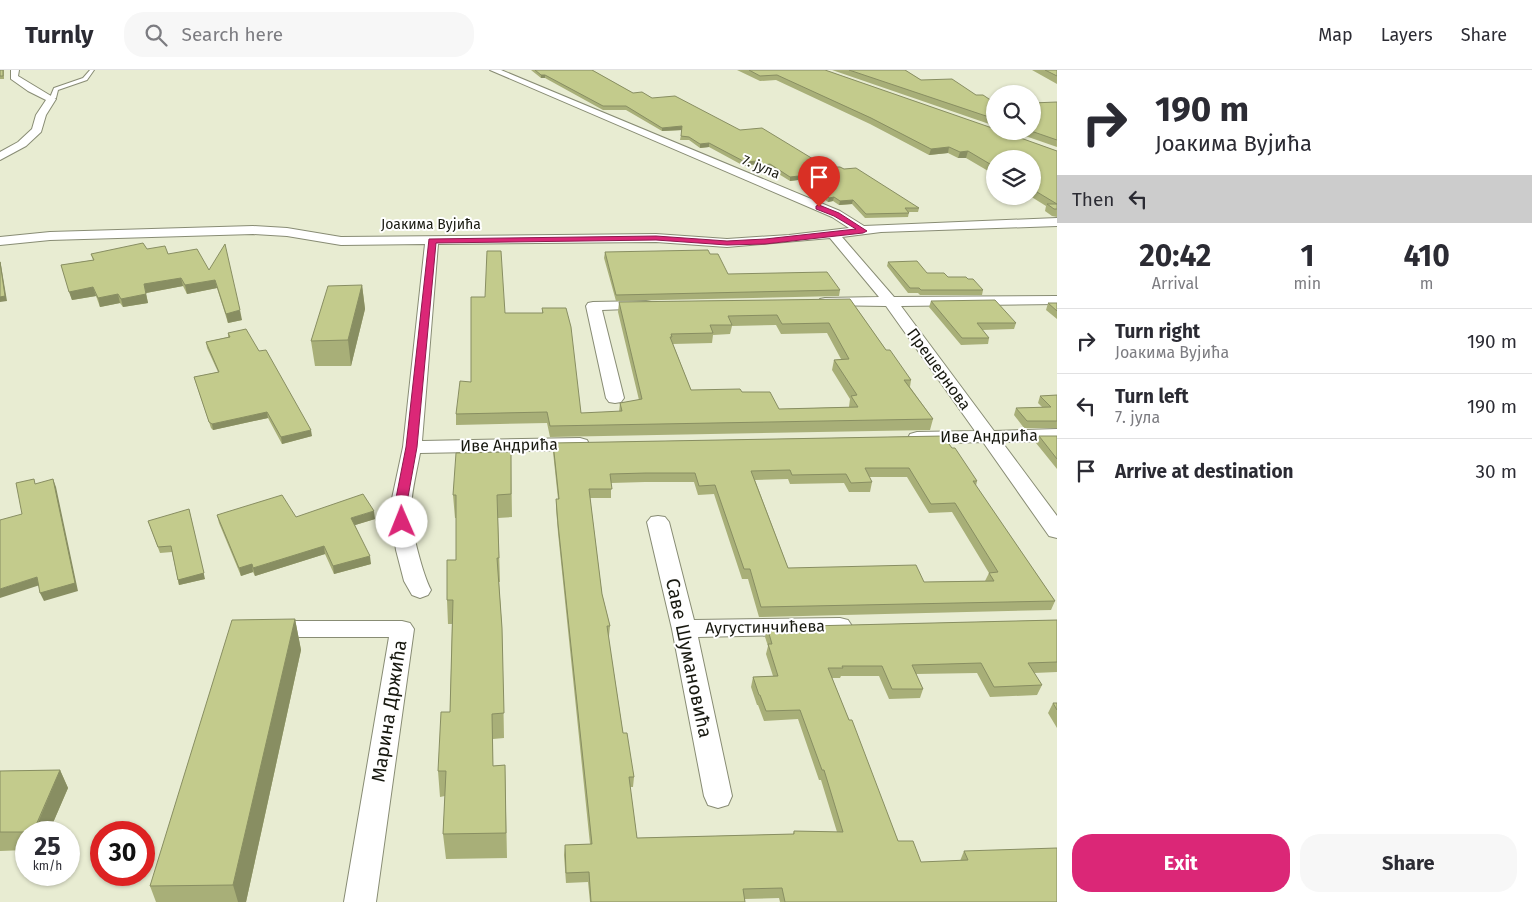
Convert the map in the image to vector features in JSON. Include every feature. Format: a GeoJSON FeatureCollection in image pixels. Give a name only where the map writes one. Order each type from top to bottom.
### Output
{"type":"FeatureCollection","features":[{"type":"Feature","properties":{"kind":"street"},"geometry":{"type":"LineString","coordinates":[[0,157],[22,144],[37,130],[41,115],[51,99],[31,89],[14,77],[15,70]]}},
{"type":"Feature","properties":{"kind":"street","name":"7. јула"},"geometry":{"type":"LineString","coordinates":[[494,70],[836,214],[863,231]]}},
{"type":"Feature","properties":{"kind":"street"},"geometry":{"type":"LineString","coordinates":[[863,231],[881,228],[1057,222]]}},
{"type":"Feature","properties":{"kind":"street","name":"Јоакима Вујића"},"geometry":{"type":"LineString","coordinates":[[0,241],[50,236],[244,230],[287,232],[341,241],[656,238],[727,243],[863,231]]}},
{"type":"Feature","properties":{"kind":"street","name":"Прешернова"},"geometry":{"type":"LineString","coordinates":[[834,235],[890,301],[1057,531]]}},
{"type":"Feature","properties":{"kind":"street"},"geometry":{"type":"LineString","coordinates":[[420,590],[415,580],[407,550],[400,508],[412,447],[432,241]]}},
{"type":"Feature","properties":{"kind":"street"},"geometry":{"type":"LineString","coordinates":[[810,302],[1057,300]]}},
{"type":"Feature","properties":{"kind":"street"},"geometry":{"type":"LineString","coordinates":[[615,398],[593,306],[662,305]]}},
{"type":"Feature","properties":{"kind":"street","name":"Иве Андрића"},"geometry":{"type":"LineString","coordinates":[[899,438],[1057,435]]}},
{"type":"Feature","properties":{"kind":"street","name":"Иве Андрића"},"geometry":{"type":"LineString","coordinates":[[412,447],[601,444]]}},
{"type":"Feature","properties":{"kind":"street","name":"Саве Шумановића"},"geometry":{"type":"LineString","coordinates":[[658,522],[684,629],[718,796]]}},
{"type":"Feature","properties":{"kind":"street","name":"Аугустинчићева"},"geometry":{"type":"LineString","coordinates":[[684,629],[861,625]]}},
{"type":"Feature","properties":{"kind":"street","name":"Марина Држића"},"geometry":{"type":"LineString","coordinates":[[260,629],[402,629],[360,902]]}},
{"type":"Feature","properties":{"kind":"lane"},"geometry":{"type":"LineString","coordinates":[[51,99],[54,97],[56,89],[85,78],[92,70]]}},
{"type":"Feature","properties":{"kind":"building"},"geometry":{"type":"Polygon","coordinates":[[[0,70],[3,70],[3,76],[0,76],[0,70]]]}},
{"type":"Feature","properties":{"kind":"building"},"geometry":{"type":"Polygon","coordinates":[[[535,70],[592,70],[633,93],[642,92],[652,98],[675,96],[740,130],[762,128],[818,162],[824,161],[844,169],[856,168],[919,208],[905,208],[909,213],[866,214],[853,200],[840,201],[834,197],[829,198],[799,176],[790,177],[770,164],[764,165],[758,161],[745,162],[709,143],[700,144],[689,137],[681,136],[682,126],[662,128],[626,106],[603,106],[545,75],[541,75],[535,70]]]}},
{"type":"Feature","properties":{"kind":"building"},"geometry":{"type":"Polygon","coordinates":[[[749,70],[825,70],[986,126],[986,140],[1026,140],[1057,151],[1057,204],[1041,194],[1041,150],[986,150],[986,162],[968,151],[960,152],[949,147],[931,149],[871,118],[777,75],[760,76],[749,70]]]}},
{"type":"Feature","properties":{"kind":"building"},"geometry":{"type":"Polygon","coordinates":[[[849,70],[905,70],[921,80],[952,79],[976,95],[986,97],[986,116],[849,70]]]}},
{"type":"Feature","properties":{"kind":"building"},"geometry":{"type":"Polygon","coordinates":[[[1045,70],[1057,70],[1057,76],[1045,70]]]}},
{"type":"Feature","properties":{"kind":"building"},"geometry":{"type":"Polygon","coordinates":[[[1057,102],[1057,140],[1041,134],[1041,103],[1057,102]]]}},
{"type":"Feature","properties":{"kind":"building"},"geometry":{"type":"Polygon","coordinates":[[[1047,204],[1057,204],[1057,209],[1054,209],[1047,204]]]}},
{"type":"Feature","properties":{"kind":"building"},"geometry":{"type":"Polygon","coordinates":[[[143,243],[147,249],[165,246],[168,254],[197,249],[209,270],[225,244],[240,310],[226,314],[215,280],[185,285],[181,278],[144,284],[146,294],[121,299],[118,294],[98,298],[93,287],[69,292],[61,265],[94,260],[91,254],[143,243]]]}},
{"type":"Feature","properties":{"kind":"building"},"geometry":{"type":"Polygon","coordinates":[[[708,250],[710,254],[718,254],[728,274],[827,272],[840,290],[616,295],[605,252],[708,250]]]}},
{"type":"Feature","properties":{"kind":"building"},"geometry":{"type":"Polygon","coordinates":[[[487,251],[501,251],[505,313],[543,313],[542,308],[566,308],[571,327],[581,413],[622,411],[620,403],[642,399],[619,302],[850,299],[886,350],[890,350],[911,380],[904,380],[933,419],[550,426],[547,412],[456,414],[460,381],[471,382],[471,297],[485,297],[487,251]],[[777,315],[728,316],[732,325],[710,325],[713,333],[671,334],[672,337],[670,337],[691,390],[740,389],[742,392],[770,392],[779,409],[858,407],[851,396],[857,395],[834,360],[849,359],[829,323],[782,324],[777,315]]]}},
{"type":"Feature","properties":{"kind":"building"},"geometry":{"type":"Polygon","coordinates":[[[917,261],[927,273],[944,273],[948,277],[973,279],[983,290],[921,290],[919,288],[910,288],[888,262],[917,261]]]}},
{"type":"Feature","properties":{"kind":"building"},"geometry":{"type":"Polygon","coordinates":[[[0,262],[5,296],[0,297],[0,262]]]}},
{"type":"Feature","properties":{"kind":"building"},"geometry":{"type":"Polygon","coordinates":[[[362,285],[348,340],[311,341],[328,286],[362,285]]]}},
{"type":"Feature","properties":{"kind":"building"},"geometry":{"type":"Polygon","coordinates":[[[995,300],[1016,323],[977,323],[989,338],[962,338],[931,301],[995,300]]]}},
{"type":"Feature","properties":{"kind":"building"},"geometry":{"type":"Polygon","coordinates":[[[1048,303],[1057,303],[1057,311],[1048,303]]]}},
{"type":"Feature","properties":{"kind":"building"},"geometry":{"type":"Polygon","coordinates":[[[246,329],[259,351],[266,350],[311,430],[281,437],[267,412],[212,424],[209,422],[194,377],[219,372],[206,342],[230,337],[228,333],[246,329]]]}},
{"type":"Feature","properties":{"kind":"building"},"geometry":{"type":"Polygon","coordinates":[[[1057,395],[1057,421],[1027,421],[1016,408],[1051,407],[1040,396],[1057,395]]]}},
{"type":"Feature","properties":{"kind":"building"},"geometry":{"type":"Polygon","coordinates":[[[943,436],[952,448],[955,448],[977,481],[973,481],[1055,601],[761,607],[750,569],[744,569],[715,485],[699,486],[695,473],[610,474],[612,489],[589,489],[602,594],[610,626],[607,626],[623,733],[627,733],[634,777],[629,777],[637,838],[794,834],[794,831],[843,832],[824,770],[822,770],[800,710],[766,711],[759,695],[753,677],[778,676],[768,644],[772,644],[767,627],[1057,620],[1057,662],[1028,663],[1042,685],[994,687],[981,663],[912,665],[923,689],[892,689],[882,666],[828,668],[849,720],[852,720],[898,841],[913,841],[921,862],[968,860],[964,851],[1057,848],[1057,902],[785,902],[782,888],[743,889],[745,902],[591,902],[589,872],[566,873],[565,845],[592,844],[558,524],[556,499],[559,499],[553,443],[943,436]],[[865,468],[872,482],[851,483],[846,474],[792,475],[790,470],[751,471],[788,568],[916,565],[924,582],[994,581],[989,573],[998,572],[955,503],[931,504],[909,468],[865,468]]]}},
{"type":"Feature","properties":{"kind":"building"},"geometry":{"type":"Polygon","coordinates":[[[1039,436],[1057,436],[1057,459],[1039,436]]]}},
{"type":"Feature","properties":{"kind":"building"},"geometry":{"type":"Polygon","coordinates":[[[511,452],[511,494],[497,495],[499,558],[497,558],[502,628],[504,713],[492,714],[493,766],[505,765],[506,833],[443,834],[446,771],[438,771],[441,712],[450,712],[453,600],[447,600],[447,560],[456,560],[456,495],[453,495],[456,453],[511,452]]]}},
{"type":"Feature","properties":{"kind":"building"},"geometry":{"type":"Polygon","coordinates":[[[34,479],[35,484],[53,479],[75,583],[40,593],[37,577],[0,589],[0,520],[22,514],[16,483],[34,479]]]}},
{"type":"Feature","properties":{"kind":"building"},"geometry":{"type":"Polygon","coordinates":[[[363,494],[374,511],[351,518],[370,556],[333,566],[324,546],[253,568],[252,564],[239,568],[217,515],[282,495],[296,517],[363,494]]]}},
{"type":"Feature","properties":{"kind":"building"},"geometry":{"type":"Polygon","coordinates":[[[189,509],[204,573],[178,580],[171,546],[158,547],[148,521],[189,509]]]}},
{"type":"Feature","properties":{"kind":"building"},"geometry":{"type":"Polygon","coordinates":[[[295,619],[233,885],[155,886],[155,870],[232,620],[295,619]]]}},
{"type":"Feature","properties":{"kind":"building"},"geometry":{"type":"Polygon","coordinates":[[[60,770],[38,821],[15,821],[15,832],[0,832],[0,771],[60,770]]]}},
{"type":"Feature","properties":{"kind":"route"},"geometry":{"type":"LineString","coordinates":[[402,522],[400,508],[412,447],[432,241],[656,238],[727,243],[765,242],[863,231],[836,214],[819,207]]}}]}
